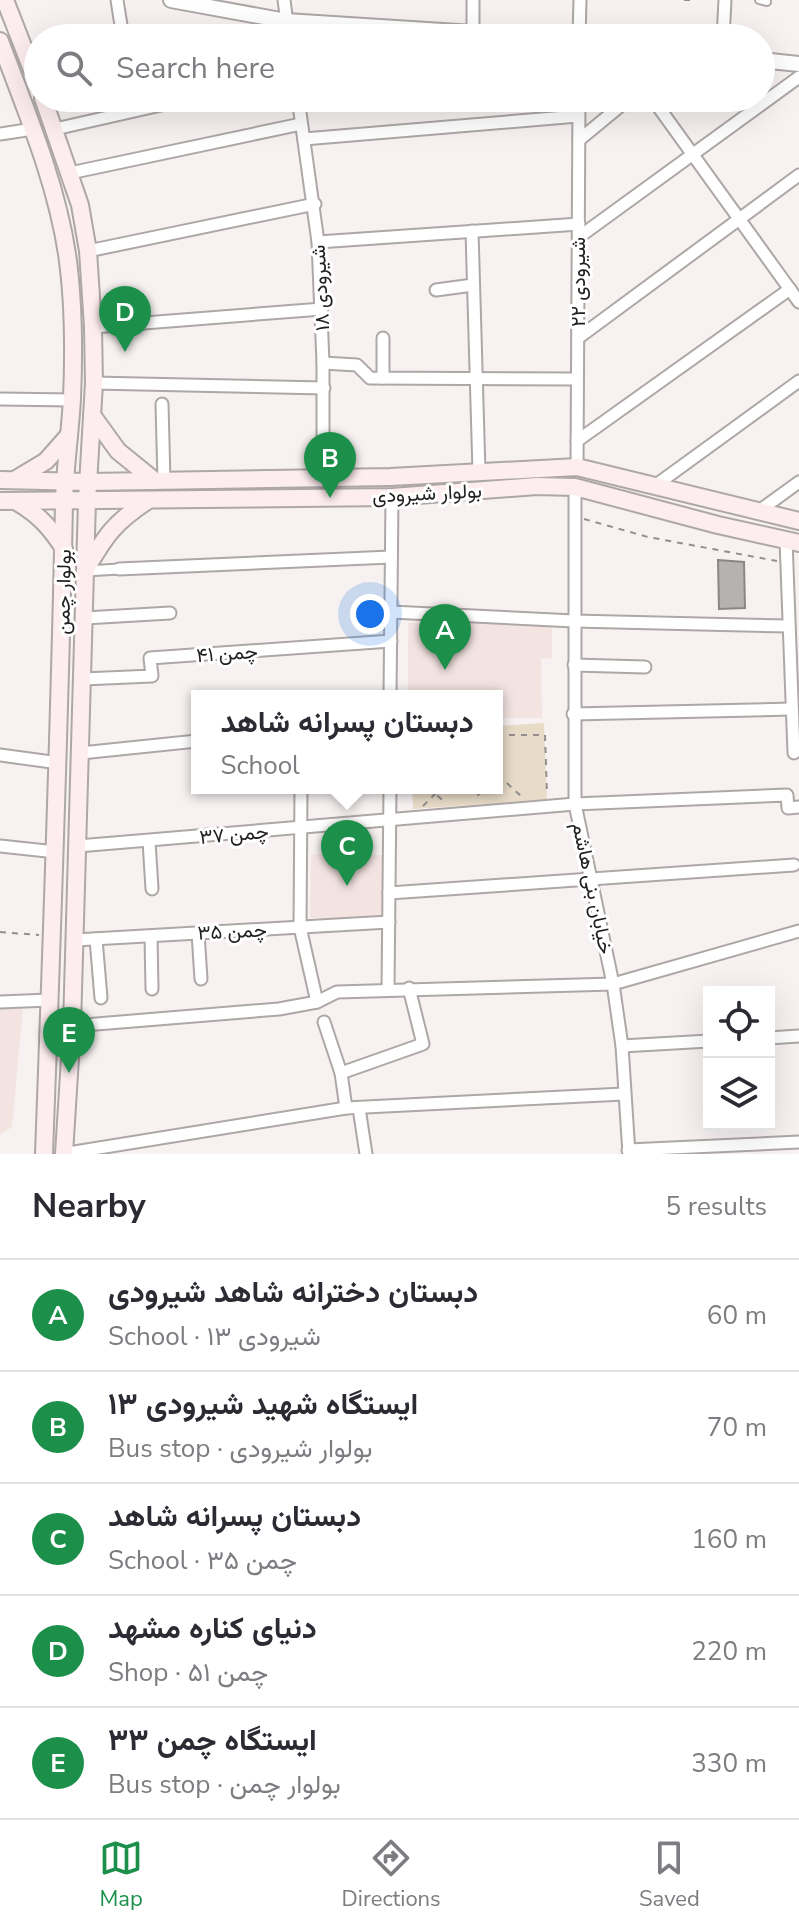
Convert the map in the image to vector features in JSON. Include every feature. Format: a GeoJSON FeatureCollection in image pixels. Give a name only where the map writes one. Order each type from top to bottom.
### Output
{"type":"FeatureCollection","features":[{"type":"Feature","properties":{"kind":"main road"},"geometry":{"type":"LineString","coordinates":[[5,0],[24,49]]}},
{"type":"Feature","properties":{"kind":"main road","name":"بولوار چمن"},"geometry":{"type":"LineString","coordinates":[[0,41],[24,105]]}},
{"type":"Feature","properties":{"kind":"main road","name":"بولوار چمن"},"geometry":{"type":"LineString","coordinates":[[27,112],[50,180],[67,255],[72,324],[72,400],[64,501],[59,763],[44,1154]]}},
{"type":"Feature","properties":{"kind":"main road","name":"بولوار چمن"},"geometry":{"type":"LineString","coordinates":[[48,112],[80,205],[88,251],[94,383],[87,501],[72,1026],[63,1154]]}},
{"type":"Feature","properties":{"kind":"main road"},"geometry":{"type":"LineString","coordinates":[[92,415],[118,451],[160,481]]}},
{"type":"Feature","properties":{"kind":"main road"},"geometry":{"type":"LineString","coordinates":[[8,480],[46,461],[69,435]]}},
{"type":"Feature","properties":{"kind":"main road","name":"بولوار شیرودی"},"geometry":{"type":"LineString","coordinates":[[8,480],[323,479],[577,467],[799,521]]}},
{"type":"Feature","properties":{"kind":"main road","name":"بولوار شیرودی"},"geometry":{"type":"LineString","coordinates":[[8,501],[392,497],[537,486],[575,487],[793,541]]}},
{"type":"Feature","properties":{"kind":"main road"},"geometry":{"type":"LineString","coordinates":[[8,501],[34,512],[64,549]]}},
{"type":"Feature","properties":{"kind":"main road"},"geometry":{"type":"LineString","coordinates":[[86,571],[104,537],[119,520],[147,501]]}},
{"type":"Feature","properties":{"kind":"street"},"geometry":{"type":"LineString","coordinates":[[117,0],[121,24]]}},
{"type":"Feature","properties":{"kind":"street"},"geometry":{"type":"LineString","coordinates":[[171,0],[286,21],[337,24]]}},
{"type":"Feature","properties":{"kind":"street"},"geometry":{"type":"LineString","coordinates":[[284,0],[287,24]]}},
{"type":"Feature","properties":{"kind":"street"},"geometry":{"type":"LineString","coordinates":[[473,0],[473,24]]}},
{"type":"Feature","properties":{"kind":"street"},"geometry":{"type":"LineString","coordinates":[[579,24],[580,0]]}},
{"type":"Feature","properties":{"kind":"street"},"geometry":{"type":"LineString","coordinates":[[724,24],[725,0]]}},
{"type":"Feature","properties":{"kind":"street"},"geometry":{"type":"LineString","coordinates":[[775,61],[799,64]]}},
{"type":"Feature","properties":{"kind":"street"},"geometry":{"type":"LineString","coordinates":[[775,94],[799,77]]}},
{"type":"Feature","properties":{"kind":"street"},"geometry":{"type":"LineString","coordinates":[[55,129],[130,112]]}},
{"type":"Feature","properties":{"kind":"street","name":"شیرودی ۱۸"},"geometry":{"type":"LineString","coordinates":[[300,112],[318,242],[324,388],[323,479]]}},
{"type":"Feature","properties":{"kind":"street","name":"شیرودی ۲۲"},"geometry":{"type":"LineString","coordinates":[[577,467],[578,112]]}},
{"type":"Feature","properties":{"kind":"street"},"geometry":{"type":"LineString","coordinates":[[579,140],[613,112]]}},
{"type":"Feature","properties":{"kind":"street"},"geometry":{"type":"LineString","coordinates":[[662,112],[799,302]]}},
{"type":"Feature","properties":{"kind":"street"},"geometry":{"type":"LineString","coordinates":[[318,242],[472,231],[579,231],[751,112]]}},
{"type":"Feature","properties":{"kind":"street"},"geometry":{"type":"LineString","coordinates":[[304,139],[578,116]]}},
{"type":"Feature","properties":{"kind":"street"},"geometry":{"type":"LineString","coordinates":[[70,173],[301,124]]}},
{"type":"Feature","properties":{"kind":"street"},"geometry":{"type":"LineString","coordinates":[[0,134],[33,129]]}},
{"type":"Feature","properties":{"kind":"street"},"geometry":{"type":"LineString","coordinates":[[578,338],[799,175]]}},
{"type":"Feature","properties":{"kind":"street"},"geometry":{"type":"LineString","coordinates":[[88,251],[315,204]]}},
{"type":"Feature","properties":{"kind":"street"},"geometry":{"type":"LineString","coordinates":[[472,231],[479,472]]}},
{"type":"Feature","properties":{"kind":"street"},"geometry":{"type":"LineString","coordinates":[[436,290],[473,285]]}},
{"type":"Feature","properties":{"kind":"street"},"geometry":{"type":"LineString","coordinates":[[577,441],[790,289]]}},
{"type":"Feature","properties":{"kind":"street"},"geometry":{"type":"LineString","coordinates":[[93,327],[322,309]]}},
{"type":"Feature","properties":{"kind":"street"},"geometry":{"type":"LineString","coordinates":[[383,338],[383,378]]}},
{"type":"Feature","properties":{"kind":"street"},"geometry":{"type":"LineString","coordinates":[[323,363],[357,365],[368,378],[577,379]]}},
{"type":"Feature","properties":{"kind":"street"},"geometry":{"type":"LineString","coordinates":[[656,485],[799,381]]}},
{"type":"Feature","properties":{"kind":"street"},"geometry":{"type":"LineString","coordinates":[[94,383],[324,388]]}},
{"type":"Feature","properties":{"kind":"street"},"geometry":{"type":"LineString","coordinates":[[0,399],[72,400]]}},
{"type":"Feature","properties":{"kind":"street"},"geometry":{"type":"LineString","coordinates":[[160,481],[162,404]]}},
{"type":"Feature","properties":{"kind":"street"},"geometry":{"type":"LineString","coordinates":[[759,511],[799,482]]}},
{"type":"Feature","properties":{"kind":"street","name":"خیابان بنی هاشم"},"geometry":{"type":"LineString","coordinates":[[575,487],[575,804],[613,984],[622,1046],[629,1152]]}},
{"type":"Feature","properties":{"kind":"street"},"geometry":{"type":"LineString","coordinates":[[390,690],[392,497]]}},
{"type":"Feature","properties":{"kind":"street"},"geometry":{"type":"LineString","coordinates":[[793,541],[787,563],[794,753]]}},
{"type":"Feature","properties":{"kind":"street"},"geometry":{"type":"LineString","coordinates":[[86,571],[391,557]]}},
{"type":"Feature","properties":{"kind":"street"},"geometry":{"type":"LineString","coordinates":[[391,612],[574,621],[788,626]]}},
{"type":"Feature","properties":{"kind":"street"},"geometry":{"type":"LineString","coordinates":[[85,618],[170,613]]}},
{"type":"Feature","properties":{"kind":"street","name":"چمن ۴۱"},"geometry":{"type":"LineString","coordinates":[[83,679],[152,676],[150,658],[391,641]]}},
{"type":"Feature","properties":{"kind":"street"},"geometry":{"type":"LineString","coordinates":[[574,665],[645,667]]}},
{"type":"Feature","properties":{"kind":"street"},"geometry":{"type":"LineString","coordinates":[[573,714],[792,709]]}},
{"type":"Feature","properties":{"kind":"street"},"geometry":{"type":"LineString","coordinates":[[81,753],[191,742]]}},
{"type":"Feature","properties":{"kind":"street"},"geometry":{"type":"LineString","coordinates":[[0,755],[59,763]]}},
{"type":"Feature","properties":{"kind":"street"},"geometry":{"type":"LineString","coordinates":[[301,794],[300,927],[317,1002]]}},
{"type":"Feature","properties":{"kind":"street"},"geometry":{"type":"LineString","coordinates":[[388,989],[390,794]]}},
{"type":"Feature","properties":{"kind":"street","name":"چمن ۳۷"},"geometry":{"type":"LineString","coordinates":[[78,846],[575,804],[787,795],[788,808],[799,807]]}},
{"type":"Feature","properties":{"kind":"street"},"geometry":{"type":"LineString","coordinates":[[149,841],[152,889]]}},
{"type":"Feature","properties":{"kind":"street"},"geometry":{"type":"LineString","coordinates":[[0,846],[56,852]]}},
{"type":"Feature","properties":{"kind":"street"},"geometry":{"type":"LineString","coordinates":[[389,893],[794,865]]}},
{"type":"Feature","properties":{"kind":"street","name":"چمن ۳۵"},"geometry":{"type":"LineString","coordinates":[[75,940],[389,922]]}},
{"type":"Feature","properties":{"kind":"street"},"geometry":{"type":"LineString","coordinates":[[72,1026],[279,1009],[317,1002],[337,992],[613,984],[799,931]]}},
{"type":"Feature","properties":{"kind":"street"},"geometry":{"type":"LineString","coordinates":[[198,933],[201,979]]}},
{"type":"Feature","properties":{"kind":"street"},"geometry":{"type":"LineString","coordinates":[[151,936],[152,989]]}},
{"type":"Feature","properties":{"kind":"street"},"geometry":{"type":"LineString","coordinates":[[96,939],[101,998]]}},
{"type":"Feature","properties":{"kind":"street"},"geometry":{"type":"LineString","coordinates":[[341,1073],[423,1044],[409,988]]}},
{"type":"Feature","properties":{"kind":"street"},"geometry":{"type":"LineString","coordinates":[[0,1002],[50,1000]]}},
{"type":"Feature","properties":{"kind":"street"},"geometry":{"type":"LineString","coordinates":[[324,1022],[341,1073],[346,1108]]}},
{"type":"Feature","properties":{"kind":"street"},"geometry":{"type":"LineString","coordinates":[[775,1038],[799,1036]]}},
{"type":"Feature","properties":{"kind":"street"},"geometry":{"type":"LineString","coordinates":[[622,1046],[703,1041]]}},
{"type":"Feature","properties":{"kind":"street"},"geometry":{"type":"LineString","coordinates":[[63,1154],[346,1108],[624,1094]]}},
{"type":"Feature","properties":{"kind":"street"},"geometry":{"type":"LineString","coordinates":[[359,1108],[366,1154]]}},
{"type":"Feature","properties":{"kind":"street"},"geometry":{"type":"LineString","coordinates":[[629,1152],[799,1142]]}},
{"type":"Feature","properties":{"kind":"lane"},"geometry":{"type":"LineString","coordinates":[[759,0],[767,2]]}},
{"type":"Feature","properties":{"kind":"path"},"geometry":{"type":"LineString","coordinates":[[684,0],[694,0]]}},
{"type":"Feature","properties":{"kind":"path"},"geometry":{"type":"LineString","coordinates":[[576,516],[648,537],[787,563]]}},
{"type":"Feature","properties":{"kind":"path"},"geometry":{"type":"LineString","coordinates":[[503,735],[545,735],[547,800]]}},
{"type":"Feature","properties":{"kind":"path"},"geometry":{"type":"LineString","coordinates":[[503,780],[527,801],[528,808]]}},
{"type":"Feature","properties":{"kind":"path"},"geometry":{"type":"LineString","coordinates":[[420,818],[419,809],[434,795],[452,807],[452,815]]}},
{"type":"Feature","properties":{"kind":"path"},"geometry":{"type":"LineString","coordinates":[[0,932],[53,936]]}},
{"type":"Feature","properties":{"kind":"shaded area"},"geometry":{"type":"Polygon","coordinates":[[[552,621],[552,658],[541,659],[542,718],[503,718],[503,690],[408,690],[408,623],[552,621]]]}},
{"type":"Feature","properties":{"kind":"shaded area"},"geometry":{"type":"Polygon","coordinates":[[[544,723],[547,800],[413,809],[412,794],[503,794],[503,726],[544,723]]]}},
{"type":"Feature","properties":{"kind":"shaded area"},"geometry":{"type":"Polygon","coordinates":[[[311,854],[385,855],[384,919],[310,918],[311,854]]]}},
{"type":"Feature","properties":{"kind":"shaded area"},"geometry":{"type":"Polygon","coordinates":[[[23,1008],[12,1127],[0,1135],[0,1009],[23,1008]]]}},
{"type":"Feature","properties":{"kind":"building"},"geometry":{"type":"Polygon","coordinates":[[[718,560],[744,562],[745,608],[719,609],[718,560]]]}},
{"type":"Feature","properties":{"kind":"place","name":"دنیای کناره مشهد"},"geometry":{"type":"Point","coordinates":[125,352]}},
{"type":"Feature","properties":{"kind":"place","name":"ایستگاه شهید شیرودی ۱۳"},"geometry":{"type":"Point","coordinates":[330,498]}},
{"type":"Feature","properties":{"kind":"place","name":"دبستان دخترانه شاهد شیرودی"},"geometry":{"type":"Point","coordinates":[445,670]}},
{"type":"Feature","properties":{"kind":"place","name":"دبستان پسرانه شاهد"},"geometry":{"type":"Point","coordinates":[347,886]}},
{"type":"Feature","properties":{"kind":"place","name":"ایستگاه چمن ۳۳"},"geometry":{"type":"Point","coordinates":[69,1073]}}]}
